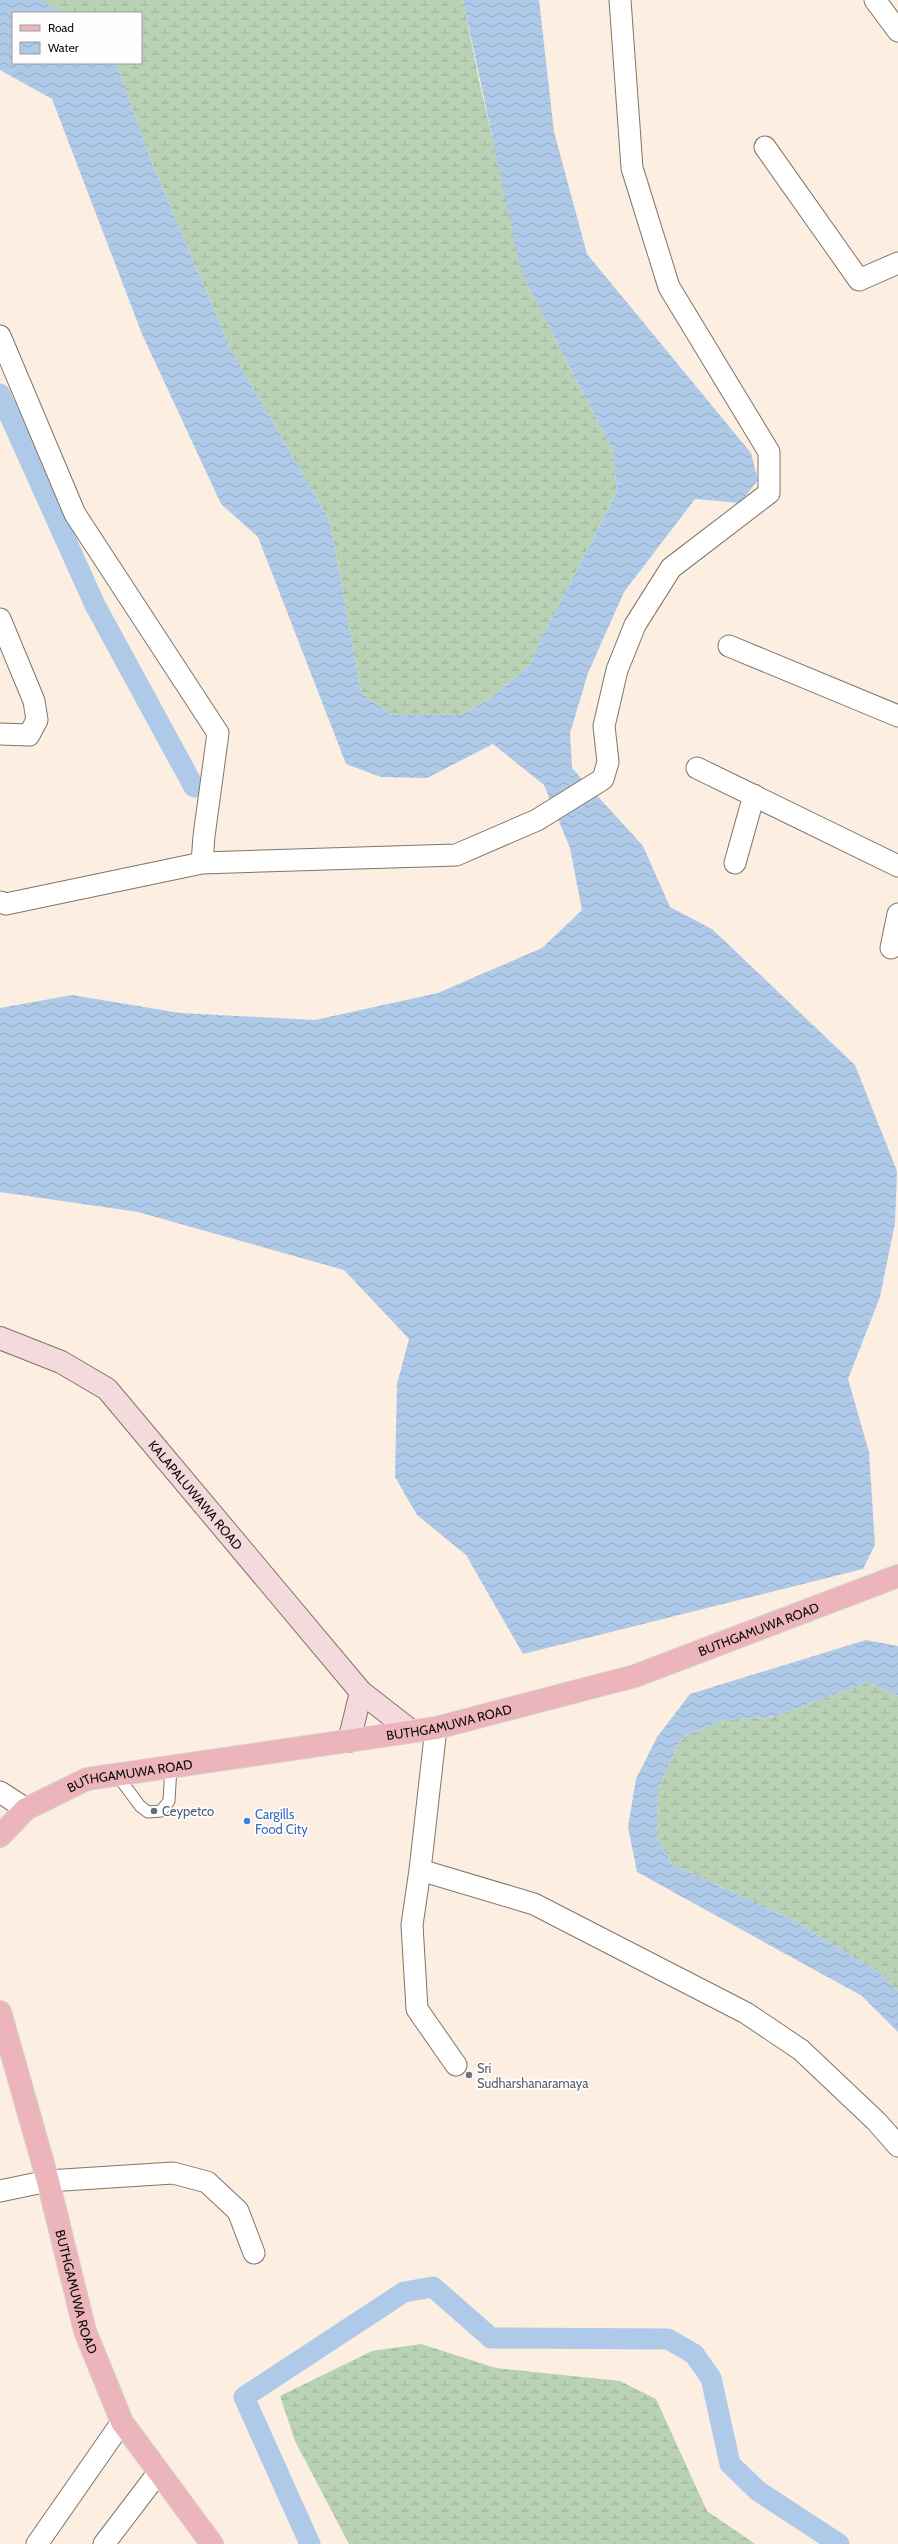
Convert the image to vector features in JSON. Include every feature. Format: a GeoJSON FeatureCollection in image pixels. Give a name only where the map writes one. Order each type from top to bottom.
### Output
{"type":"FeatureCollection","features":[{"type":"Feature","properties":{"kind":"main road","name":"BUTHGAMUWA ROAD"},"geometry":{"type":"LineString","coordinates":[[0,1836],[26,1809],[87,1779],[349,1741],[411,1730],[436,1728],[635,1676],[898,1576]]}},
{"type":"Feature","properties":{"kind":"main road","name":"BUTHGAMUWA ROAD"},"geometry":{"type":"LineString","coordinates":[[0,2012],[48,2181],[85,2332],[122,2422],[158,2473],[212,2544]]}},
{"type":"Feature","properties":{"kind":"street"},"geometry":{"type":"LineString","coordinates":[[0,902],[6,904],[202,863],[456,855],[537,820],[603,779],[608,762],[604,726],[617,670],[635,625],[671,568],[769,493],[770,452],[669,287],[632,168],[620,0]]}},
{"type":"Feature","properties":{"kind":"street"},"geometry":{"type":"LineString","coordinates":[[875,0],[898,31]]}},
{"type":"Feature","properties":{"kind":"street"},"geometry":{"type":"LineString","coordinates":[[766,147],[859,280],[898,263]]}},
{"type":"Feature","properties":{"kind":"street"},"geometry":{"type":"LineString","coordinates":[[0,336],[75,514],[218,733],[204,836],[202,863]]}},
{"type":"Feature","properties":{"kind":"street"},"geometry":{"type":"LineString","coordinates":[[0,619],[34,701],[36,720],[28,735],[0,734]]}},
{"type":"Feature","properties":{"kind":"street"},"geometry":{"type":"LineString","coordinates":[[729,646],[898,716]]}},
{"type":"Feature","properties":{"kind":"street"},"geometry":{"type":"LineString","coordinates":[[696,768],[898,866]]}},
{"type":"Feature","properties":{"kind":"street"},"geometry":{"type":"LineString","coordinates":[[735,863],[754,795]]}},
{"type":"Feature","properties":{"kind":"street"},"geometry":{"type":"LineString","coordinates":[[891,948],[898,914]]}},
{"type":"Feature","properties":{"kind":"street","name":"KALAPALUWAWA ROAD"},"geometry":{"type":"LineString","coordinates":[[0,1338],[61,1362],[107,1389],[361,1692],[411,1730]]}},
{"type":"Feature","properties":{"kind":"street"},"geometry":{"type":"LineString","coordinates":[[349,1741],[361,1692]]}},
{"type":"Feature","properties":{"kind":"street"},"geometry":{"type":"LineString","coordinates":[[436,1728],[420,1870],[412,1925],[417,2008],[456,2065]]}},
{"type":"Feature","properties":{"kind":"street"},"geometry":{"type":"LineString","coordinates":[[0,1792],[26,1809]]}},
{"type":"Feature","properties":{"kind":"street"},"geometry":{"type":"LineString","coordinates":[[420,1870],[534,1904],[746,2013],[801,2050],[877,2122],[898,2146]]}},
{"type":"Feature","properties":{"kind":"street"},"geometry":{"type":"LineString","coordinates":[[0,2191],[48,2181],[173,2174],[207,2182],[238,2210],[254,2253]]}},
{"type":"Feature","properties":{"kind":"street"},"geometry":{"type":"LineString","coordinates":[[37,2544],[122,2422]]}},
{"type":"Feature","properties":{"kind":"street"},"geometry":{"type":"LineString","coordinates":[[104,2544],[158,2473]]}},
{"type":"Feature","properties":{"kind":"lane"},"geometry":{"type":"LineString","coordinates":[[117,1774],[140,1806],[148,1812],[161,1811],[170,1801],[171,1767]]}},
{"type":"Feature","properties":{"kind":"green space"},"geometry":{"type":"Polygon","coordinates":[[[42,0],[463,0],[479,80],[525,280],[613,451],[617,492],[538,645],[532,662],[493,697],[461,715],[391,715],[361,692],[330,521],[231,350],[154,168],[116,64],[142,64],[142,12],[59,12],[42,0]]]}},
{"type":"Feature","properties":{"kind":"green space"},"geometry":{"type":"Polygon","coordinates":[[[867,1682],[898,1696],[898,1991],[883,1975],[795,1921],[672,1864],[657,1838],[658,1789],[682,1737],[725,1720],[777,1716],[867,1682]]]}},
{"type":"Feature","properties":{"kind":"green space"},"geometry":{"type":"Polygon","coordinates":[[[421,2344],[496,2368],[620,2381],[656,2399],[707,2511],[755,2544],[349,2544],[295,2441],[280,2396],[372,2351],[421,2344]]]}},
{"type":"Feature","properties":{"kind":"water"},"geometry":{"type":"Polygon","coordinates":[[[0,0],[42,0],[59,12],[12,12],[12,64],[116,64],[154,168],[231,350],[330,521],[361,692],[391,715],[461,715],[493,697],[532,662],[538,645],[617,492],[613,451],[525,280],[519,262],[463,0],[539,0],[554,132],[587,254],[751,453],[758,480],[740,503],[695,499],[624,592],[588,673],[570,733],[572,768],[643,846],[670,907],[712,929],[855,1065],[897,1171],[895,1223],[880,1297],[848,1379],[869,1452],[875,1545],[863,1569],[523,1654],[466,1555],[417,1515],[395,1477],[397,1384],[409,1339],[344,1270],[138,1212],[0,1192],[0,1008],[72,995],[180,1013],[315,1020],[438,993],[542,948],[582,910],[570,848],[544,785],[493,744],[427,778],[381,777],[346,764],[258,537],[221,504],[142,334],[52,99],[0,70],[0,0]]]}},
{"type":"Feature","properties":{"kind":"water"},"geometry":{"type":"Polygon","coordinates":[[[866,1640],[898,1646],[898,1696],[867,1682],[777,1716],[725,1720],[682,1737],[658,1789],[657,1838],[672,1864],[795,1921],[883,1975],[898,1991],[898,2032],[862,1996],[637,1872],[628,1827],[636,1779],[657,1737],[690,1694],[866,1640]]]}},
{"type":"Feature","properties":{"kind":"waterway"},"geometry":{"type":"LineString","coordinates":[[0,394],[95,605],[194,787]]}},
{"type":"Feature","properties":{"kind":"waterway"},"geometry":{"type":"LineString","coordinates":[[310,2544],[244,2397],[404,2292],[433,2287],[491,2338],[668,2339],[694,2354],[711,2378],[730,2464],[758,2491],[839,2544]]}},
{"type":"Feature","properties":{"kind":"place","name":"Ceypetco"},"geometry":{"type":"Point","coordinates":[154,1811]}},
{"type":"Feature","properties":{"kind":"place","name":"Cargills Food City"},"geometry":{"type":"Point","coordinates":[247,1821]}},
{"type":"Feature","properties":{"kind":"place","name":"Sri Sudharshanaramaya"},"geometry":{"type":"Point","coordinates":[469,2075]}}]}
